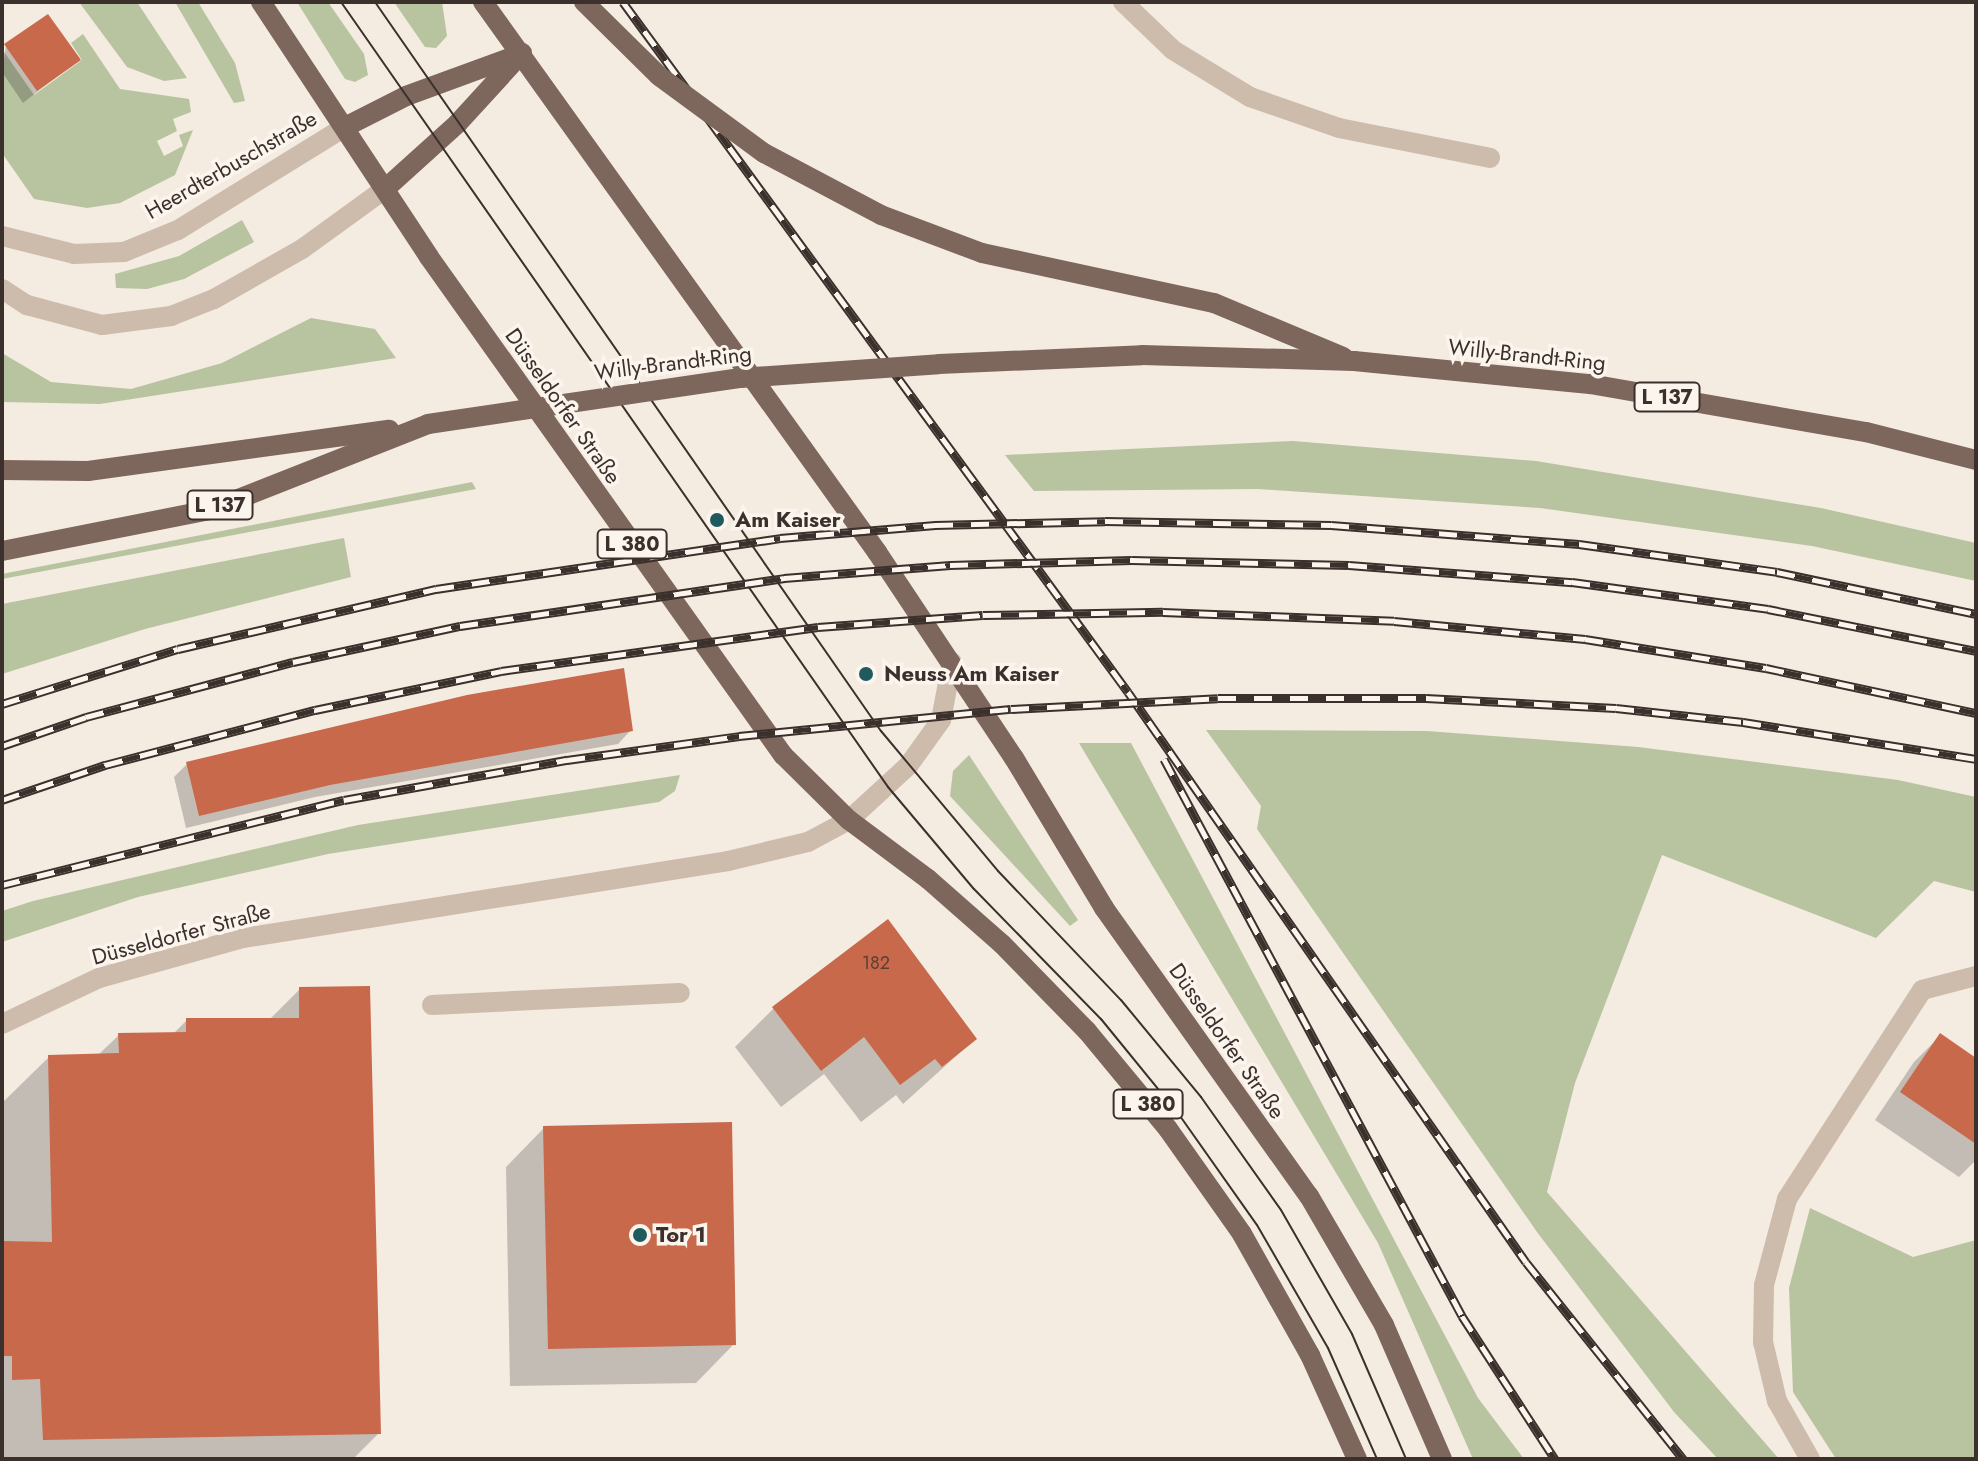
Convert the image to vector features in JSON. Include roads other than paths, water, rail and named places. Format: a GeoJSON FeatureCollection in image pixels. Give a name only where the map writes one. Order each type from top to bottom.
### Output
{"type":"FeatureCollection","features":[{"type":"Feature","properties":{"kind":"main road","name":"Düsseldorfer Straße"},"geometry":{"type":"LineString","coordinates":[[261,2],[385,189],[766,731],[849,820],[928,879],[1002,944],[1087,1031],[1168,1129],[1242,1234],[1310,1355],[1357,1459]]}},
{"type":"Feature","properties":{"kind":"main road","name":"Düsseldorfer Straße"},"geometry":{"type":"LineString","coordinates":[[483,2],[952,662],[1104,908],[1309,1196],[1384,1325],[1442,1459]]}},
{"type":"Feature","properties":{"kind":"main road","name":"Willy-Brandt-Ring"},"geometry":{"type":"LineString","coordinates":[[584,2],[659,76],[764,153],[881,215],[982,253],[1214,303],[1354,361]]}},
{"type":"Feature","properties":{"kind":"main road"},"geometry":{"type":"LineString","coordinates":[[345,127],[406,96],[522,53]]}},
{"type":"Feature","properties":{"kind":"main road"},"geometry":{"type":"LineString","coordinates":[[385,189],[458,123],[522,53]]}},
{"type":"Feature","properties":{"kind":"main road","name":"Willy-Brandt-Ring"},"geometry":{"type":"LineString","coordinates":[[2,470],[103,470],[741,378],[939,364],[1142,355],[1354,361],[1590,384],[1866,432],[1976,460]]}},
{"type":"Feature","properties":{"kind":"main road","name":"L 137"},"geometry":{"type":"LineString","coordinates":[[2,551],[210,510],[428,424]]}},
{"type":"Feature","properties":{"kind":"street"},"geometry":{"type":"LineString","coordinates":[[1123,2],[1173,50],[1250,97],[1339,128],[1490,158]]}},
{"type":"Feature","properties":{"kind":"street","name":"Heerdterbuschstraße"},"geometry":{"type":"LineString","coordinates":[[2,236],[74,254],[124,252],[178,230],[345,127]]}},
{"type":"Feature","properties":{"kind":"street"},"geometry":{"type":"LineString","coordinates":[[2,289],[27,305],[102,325],[171,316],[214,299],[302,249],[385,189]]}},
{"type":"Feature","properties":{"kind":"street","name":"Düsseldorfer Straße"},"geometry":{"type":"LineString","coordinates":[[2,1024],[99,978],[243,938],[750,857],[808,842],[849,820],[908,766],[941,720],[952,662]]}},
{"type":"Feature","properties":{"kind":"street"},"geometry":{"type":"LineString","coordinates":[[1810,1459],[1777,1401],[1763,1342],[1764,1285],[1787,1199],[1922,990],[1976,976]]}},
{"type":"Feature","properties":{"kind":"street"},"geometry":{"type":"LineString","coordinates":[[432,1005],[680,993]]}},
{"type":"Feature","properties":{"kind":"tram line"},"geometry":{"type":"LineString","coordinates":[[341,2],[888,787],[974,889],[1101,1019],[1180,1116],[1257,1225],[1328,1348],[1377,1459]]}},
{"type":"Feature","properties":{"kind":"tram line"},"geometry":{"type":"LineString","coordinates":[[375,2],[881,731],[998,871],[1121,1000],[1201,1097],[1281,1210],[1352,1334],[1406,1459]]}},
{"type":"Feature","properties":{"kind":"railway"},"geometry":{"type":"LineString","coordinates":[[623,2],[1128,692],[1526,1262],[1683,1459]]}},
{"type":"Feature","properties":{"kind":"railway"},"geometry":{"type":"LineString","coordinates":[[2,704],[178,649],[436,589],[780,538],[935,525],[1105,521],[1331,525],[1579,544],[1777,572],[1976,614]]}},
{"type":"Feature","properties":{"kind":"railway"},"geometry":{"type":"LineString","coordinates":[[2,746],[86,717],[293,662],[460,626],[784,578],[950,565],[1132,560],[1349,565],[1572,582],[1768,609],[1976,651]]}},
{"type":"Feature","properties":{"kind":"railway"},"geometry":{"type":"LineString","coordinates":[[2,800],[105,765],[315,710],[501,671],[818,627],[983,615],[1163,612],[1394,621],[1585,639],[1766,668],[1976,713]]}},
{"type":"Feature","properties":{"kind":"railway"},"geometry":{"type":"LineString","coordinates":[[2,885],[344,800],[567,760],[739,736],[1011,709],[1218,698],[1426,698],[1616,708],[1743,722],[1976,759]]}},
{"type":"Feature","properties":{"kind":"railway"},"geometry":{"type":"LineString","coordinates":[[1164,759],[1462,1316],[1555,1459]]}},
{"type":"Feature","properties":{"kind":"place","name":"Am Kaiser"},"geometry":{"type":"Point","coordinates":[717,520]}},
{"type":"Feature","properties":{"kind":"place","name":"Neuss Am Kaiser"},"geometry":{"type":"Point","coordinates":[866,674]}},
{"type":"Feature","properties":{"kind":"place","name":"Tor 1"},"geometry":{"type":"Point","coordinates":[640,1235]}}]}
